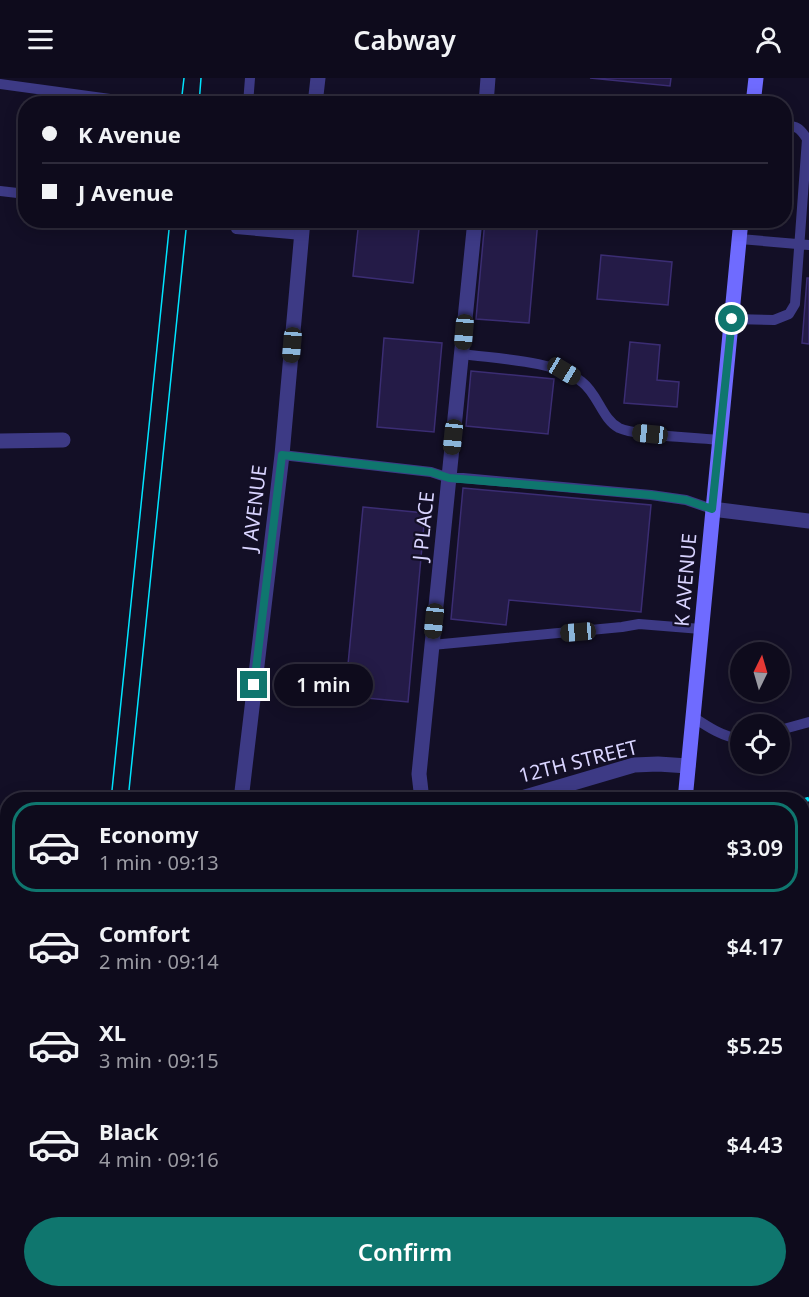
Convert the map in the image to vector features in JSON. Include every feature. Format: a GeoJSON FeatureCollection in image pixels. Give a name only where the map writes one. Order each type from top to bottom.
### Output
{"type":"FeatureCollection","features":[{"type":"Feature","properties":{"kind":"main road"},"geometry":{"type":"LineString","coordinates":[[754,96],[756,78]]}},
{"type":"Feature","properties":{"kind":"main road","name":"K AVENUE"},"geometry":{"type":"LineString","coordinates":[[686,792],[741,228]]}},
{"type":"Feature","properties":{"kind":"street"},"geometry":{"type":"LineString","coordinates":[[316,96],[318,78]]}},
{"type":"Feature","properties":{"kind":"street"},"geometry":{"type":"LineString","coordinates":[[487,96],[488,78]]}},
{"type":"Feature","properties":{"kind":"street","name":"J AVENUE"},"geometry":{"type":"LineString","coordinates":[[242,792],[282,455],[303,228]]}},
{"type":"Feature","properties":{"kind":"street","name":"J PLACE"},"geometry":{"type":"LineString","coordinates":[[421,792],[419,774],[474,228]]}},
{"type":"Feature","properties":{"kind":"street"},"geometry":{"type":"LineString","coordinates":[[0,441],[63,440]]}},
{"type":"Feature","properties":{"kind":"street"},"geometry":{"type":"LineString","coordinates":[[712,509],[809,521]]}},
{"type":"Feature","properties":{"kind":"street","name":"12TH STREET"},"geometry":{"type":"LineString","coordinates":[[541,792],[634,765],[688,766]]}},
{"type":"Feature","properties":{"kind":"lane"},"geometry":{"type":"LineString","coordinates":[[249,96],[250,78]]}},
{"type":"Feature","properties":{"kind":"lane"},"geometry":{"type":"LineString","coordinates":[[0,84],[88,96]]}},
{"type":"Feature","properties":{"kind":"lane"},"geometry":{"type":"LineString","coordinates":[[732,319],[774,321],[789,314],[795,304],[804,245],[807,139],[796,126],[792,126]]}},
{"type":"Feature","properties":{"kind":"lane"},"geometry":{"type":"LineString","coordinates":[[0,191],[18,193]]}},
{"type":"Feature","properties":{"kind":"lane"},"geometry":{"type":"LineString","coordinates":[[236,228],[303,228]]}},
{"type":"Feature","properties":{"kind":"lane"},"geometry":{"type":"LineString","coordinates":[[740,239],[804,245]]}},
{"type":"Feature","properties":{"kind":"lane"},"geometry":{"type":"LineString","coordinates":[[462,354],[541,365],[564,371],[583,382],[595,396],[604,414],[619,428],[636,433],[720,440]]}},
{"type":"Feature","properties":{"kind":"lane"},"geometry":{"type":"LineString","coordinates":[[282,455],[431,472],[449,478],[651,495],[686,500],[712,509]]}},
{"type":"Feature","properties":{"kind":"lane"},"geometry":{"type":"LineString","coordinates":[[432,645],[639,624],[701,629]]}},
{"type":"Feature","properties":{"kind":"lane"},"geometry":{"type":"LineString","coordinates":[[693,717],[730,738]]}},
{"type":"Feature","properties":{"kind":"lane"},"geometry":{"type":"LineString","coordinates":[[790,727],[809,722]]}},
{"type":"Feature","properties":{"kind":"building"},"geometry":{"type":"Polygon","coordinates":[[[590,78],[671,78],[670,86],[590,78]]]}},
{"type":"Feature","properties":{"kind":"building"},"geometry":{"type":"Polygon","coordinates":[[[358,228],[419,228],[413,283],[353,276],[358,228]]]}},
{"type":"Feature","properties":{"kind":"building"},"geometry":{"type":"Polygon","coordinates":[[[484,228],[537,228],[529,323],[476,319],[484,228]]]}},
{"type":"Feature","properties":{"kind":"building"},"geometry":{"type":"Polygon","coordinates":[[[601,255],[672,262],[668,305],[597,299],[601,255]]]}},
{"type":"Feature","properties":{"kind":"building"},"geometry":{"type":"Polygon","coordinates":[[[807,278],[809,278],[809,344],[802,343],[807,278]]]}},
{"type":"Feature","properties":{"kind":"building"},"geometry":{"type":"Polygon","coordinates":[[[384,338],[442,343],[434,432],[377,427],[384,338]]]}},
{"type":"Feature","properties":{"kind":"building"},"geometry":{"type":"Polygon","coordinates":[[[630,342],[660,345],[657,380],[679,382],[677,407],[624,403],[630,342]]]}},
{"type":"Feature","properties":{"kind":"building"},"geometry":{"type":"Polygon","coordinates":[[[471,371],[554,379],[548,434],[466,426],[471,371]]]}},
{"type":"Feature","properties":{"kind":"building"},"geometry":{"type":"Polygon","coordinates":[[[463,488],[651,505],[641,612],[509,600],[506,625],[451,619],[463,488]]]}},
{"type":"Feature","properties":{"kind":"building"},"geometry":{"type":"Polygon","coordinates":[[[363,507],[425,513],[408,702],[345,696],[363,507]]]}},
{"type":"Feature","properties":{"kind":"tram line"},"geometry":{"type":"LineString","coordinates":[[182,96],[184,78]]}},
{"type":"Feature","properties":{"kind":"tram line"},"geometry":{"type":"LineString","coordinates":[[200,96],[201,78]]}},
{"type":"Feature","properties":{"kind":"tram line"},"geometry":{"type":"LineString","coordinates":[[112,792],[169,228]]}},
{"type":"Feature","properties":{"kind":"tram line"},"geometry":{"type":"LineString","coordinates":[[129,792],[186,228]]}},
{"type":"Feature","properties":{"kind":"route"},"geometry":{"type":"LineString","coordinates":[[254,685],[282,455],[431,472],[449,478],[651,495],[686,500],[712,509],[732,319]]}}]}
